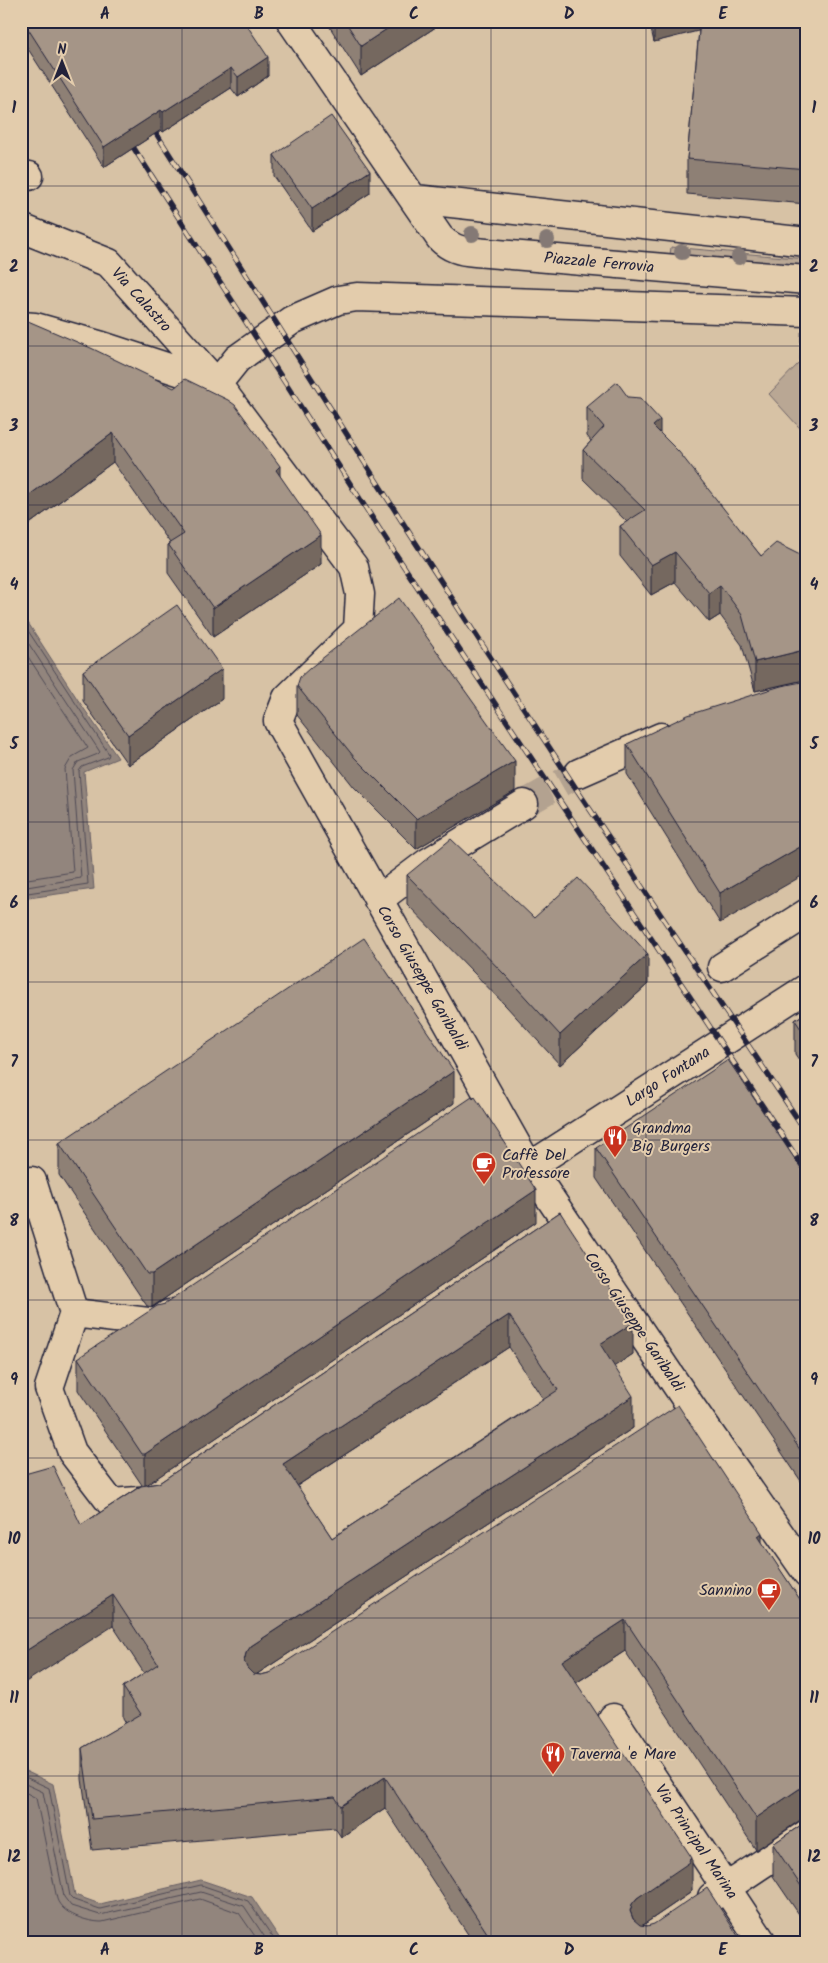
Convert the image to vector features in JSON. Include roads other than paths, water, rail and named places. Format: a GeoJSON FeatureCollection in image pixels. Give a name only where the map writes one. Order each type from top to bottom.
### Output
{"type":"FeatureCollection","features":[{"type":"Feature","properties":{"kind":"street","name":"Piazzale Ferrovia"},"geometry":{"type":"LineString","coordinates":[[291,21],[440,238],[448,246],[462,251],[807,280]]}},
{"type":"Feature","properties":{"kind":"street"},"geometry":{"type":"LineString","coordinates":[[415,200],[807,242]]}},
{"type":"Feature","properties":{"kind":"street","name":"Via Calastro"},"geometry":{"type":"LineString","coordinates":[[21,228],[108,263],[217,384]]}},
{"type":"Feature","properties":{"kind":"street"},"geometry":{"type":"LineString","coordinates":[[21,326],[102,346],[217,384],[237,359],[292,320],[338,300],[357,297],[807,312]]}},
{"type":"Feature","properties":{"kind":"street","name":"Corso Giuseppe Garibaldi"},"geometry":{"type":"LineString","coordinates":[[217,384],[354,567],[360,594],[358,629],[287,698],[278,721],[529,1166],[566,1221],[684,1414],[802,1556]]}},
{"type":"Feature","properties":{"kind":"street"},"geometry":{"type":"LineString","coordinates":[[579,773],[686,728]]}},
{"type":"Feature","properties":{"kind":"street"},"geometry":{"type":"LineString","coordinates":[[378,900],[427,863],[524,804]]}},
{"type":"Feature","properties":{"kind":"street"},"geometry":{"type":"LineString","coordinates":[[722,967],[807,913]]}},
{"type":"Feature","properties":{"kind":"street","name":"Largo Fontana"},"geometry":{"type":"LineString","coordinates":[[529,1166],[807,988]]}},
{"type":"Feature","properties":{"kind":"street"},"geometry":{"type":"LineString","coordinates":[[466,1114],[490,1098]]}},
{"type":"Feature","properties":{"kind":"street"},"geometry":{"type":"LineString","coordinates":[[32,1181],[74,1313],[49,1388],[72,1452],[111,1502],[150,1500],[175,1484]]}},
{"type":"Feature","properties":{"kind":"street"},"geometry":{"type":"LineString","coordinates":[[541,1238],[566,1221]]}},
{"type":"Feature","properties":{"kind":"street"},"geometry":{"type":"LineString","coordinates":[[74,1313],[156,1323],[189,1301]]}},
{"type":"Feature","properties":{"kind":"street","name":"Via Principal Marina"},"geometry":{"type":"LineString","coordinates":[[613,1718],[762,1942]]}},
{"type":"Feature","properties":{"kind":"street"},"geometry":{"type":"LineString","coordinates":[[694,1909],[807,1834]]}},
{"type":"Feature","properties":{"kind":"water"},"geometry":{"type":"Polygon","coordinates":[[[21,612],[118,758],[84,772],[94,889],[21,899],[21,612]]]}},
{"type":"Feature","properties":{"kind":"water"},"geometry":{"type":"Polygon","coordinates":[[[21,1769],[53,1784],[75,1895],[100,1904],[201,1880],[252,1897],[282,1942],[21,1942],[21,1769]]]}},
{"type":"Feature","properties":{"kind":"tunnel"},"geometry":{"type":"LineString","coordinates":[[524,804],[579,773]]}},
{"type":"Feature","properties":{"kind":"railway"},"geometry":{"type":"LineString","coordinates":[[149,122],[410,534],[579,793],[807,1133]]}},
{"type":"Feature","properties":{"kind":"railway"},"geometry":{"type":"LineString","coordinates":[[126,136],[389,544],[807,1173]]}},
{"type":"Feature","properties":{"kind":"place","name":"Grandma Big Burgers"},"geometry":{"type":"Point","coordinates":[615,1158]}},
{"type":"Feature","properties":{"kind":"place","name":"Caffè Del Professore"},"geometry":{"type":"Point","coordinates":[484,1185]}},
{"type":"Feature","properties":{"kind":"place","name":"Sannino"},"geometry":{"type":"Point","coordinates":[769,1611]}},
{"type":"Feature","properties":{"kind":"place","name":"Taverna 'e Mare"},"geometry":{"type":"Point","coordinates":[553,1775]}}]}
